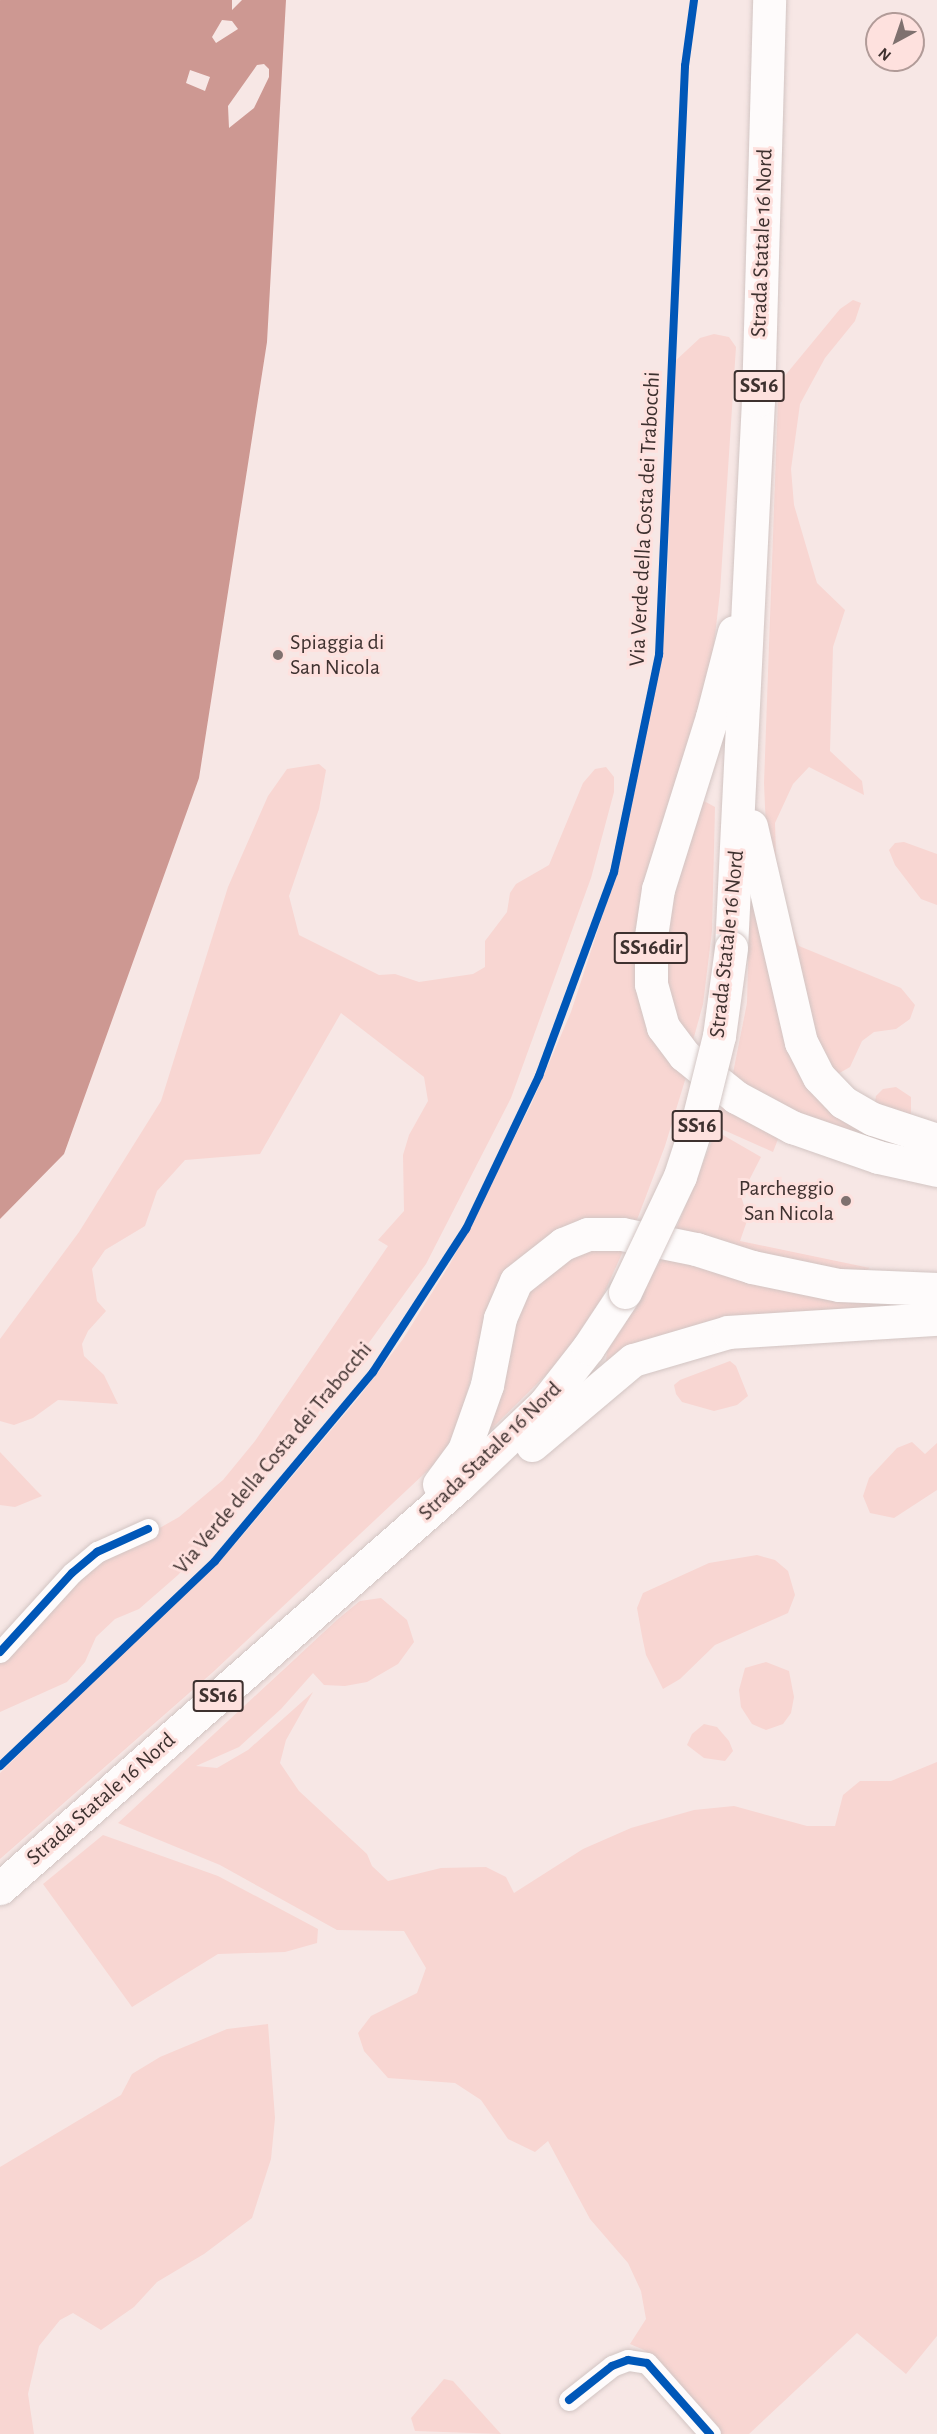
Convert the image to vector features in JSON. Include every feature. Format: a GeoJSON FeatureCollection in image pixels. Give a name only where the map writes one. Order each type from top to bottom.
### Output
{"type":"FeatureCollection","features":[{"type":"Feature","properties":{"kind":"main road","name":"Strada Statale 16 Nord"},"geometry":{"type":"LineString","coordinates":[[0,1888],[404,1533],[545,1402],[588,1348],[625,1292],[680,1176],[697,1124],[719,1036],[730,948],[742,774],[751,563],[769,0]]}},
{"type":"Feature","properties":{"kind":"main road","name":"SS16dir"},"geometry":{"type":"LineString","coordinates":[[751,563],[712,717],[658,890],[651,936],[651,984],[663,1027],[684,1056],[736,1097],[792,1127],[878,1157],[937,1170]]}},
{"type":"Feature","properties":{"kind":"main road"},"geometry":{"type":"LineString","coordinates":[[742,774],[784,980],[801,1042],[819,1077],[843,1102],[873,1119],[937,1140]]}},
{"type":"Feature","properties":{"kind":"main road"},"geometry":{"type":"LineString","coordinates":[[404,1533],[464,1450],[487,1385],[500,1318],[516,1281],[563,1244],[588,1234],[622,1234],[838,1285],[937,1289]]}},
{"type":"Feature","properties":{"kind":"main road"},"geometry":{"type":"LineString","coordinates":[[339,1590],[479,1494],[555,1423],[633,1360],[728,1332],[937,1320]]}},
{"type":"Feature","properties":{"kind":"street"},"geometry":{"type":"LineString","coordinates":[[0,1652],[64,1580],[96,1552],[147,1529]]}},
{"type":"Feature","properties":{"kind":"street"},"geometry":{"type":"LineString","coordinates":[[568,2400],[612,2366],[628,2360],[647,2363],[710,2434]]}},
{"type":"Feature","properties":{"kind":"shaded area"},"geometry":{"type":"Polygon","coordinates":[[[0,0],[232,0],[232,10],[242,0],[286,0],[267,342],[199,778],[64,1154],[0,1219],[0,0]],[[222,20],[212,37],[216,43],[238,29],[232,21],[222,20]],[[264,64],[257,65],[228,106],[229,128],[254,108],[269,77],[269,69],[264,64]],[[190,70],[186,83],[205,91],[210,77],[190,70]]]}},
{"type":"Feature","properties":{"kind":"shaded area"},"geometry":{"type":"Polygon","coordinates":[[[853,300],[861,303],[855,321],[825,358],[800,404],[791,469],[794,505],[817,583],[845,610],[833,647],[830,751],[862,781],[864,795],[809,767],[793,784],[775,823],[776,857],[785,911],[799,946],[901,988],[915,1005],[910,1019],[896,1029],[874,1032],[862,1041],[850,1067],[836,1075],[810,1031],[767,853],[764,783],[778,399],[783,378],[840,309],[853,300]]]}},
{"type":"Feature","properties":{"kind":"shaded area"},"geometry":{"type":"Polygon","coordinates":[[[714,334],[729,337],[736,347],[720,592],[711,670],[647,921],[689,1067],[665,1146],[635,1225],[571,1232],[474,1367],[458,1425],[441,1458],[213,1672],[0,1859],[0,1773],[236,1543],[359,1397],[403,1339],[450,1264],[531,1105],[571,1012],[607,902],[660,664],[667,600],[673,363],[700,338],[714,334]]]}},
{"type":"Feature","properties":{"kind":"shaded area"},"geometry":{"type":"Polygon","coordinates":[[[319,764],[326,770],[319,809],[289,896],[299,935],[379,975],[395,974],[419,982],[473,974],[485,967],[485,941],[507,912],[510,893],[516,884],[549,865],[583,783],[595,769],[606,767],[614,777],[614,792],[591,878],[511,1098],[426,1264],[302,1435],[178,1575],[139,1609],[115,1619],[96,1637],[85,1662],[67,1682],[0,1712],[0,1658],[68,1580],[179,1517],[223,1480],[255,1441],[388,1246],[378,1240],[404,1211],[403,1155],[409,1135],[428,1101],[424,1077],[341,1013],[260,1154],[185,1160],[157,1191],[145,1226],[105,1250],[92,1269],[97,1301],[106,1311],[88,1331],[82,1344],[84,1356],[104,1375],[118,1404],[58,1400],[33,1418],[14,1425],[0,1421],[0,1339],[79,1232],[161,1101],[228,887],[268,796],[287,769],[319,764]]]}},
{"type":"Feature","properties":{"kind":"shaded area"},"geometry":{"type":"Polygon","coordinates":[[[704,801],[715,807],[712,931],[703,1004],[691,1048],[675,1032],[658,949],[698,804],[704,801]]]}},
{"type":"Feature","properties":{"kind":"shaded area"},"geometry":{"type":"Polygon","coordinates":[[[904,842],[937,854],[937,905],[921,899],[895,865],[889,850],[895,843],[904,842]]]}},
{"type":"Feature","properties":{"kind":"shaded area"},"geometry":{"type":"Polygon","coordinates":[[[750,888],[813,1075],[937,1152],[843,1135],[732,1078],[747,1003],[750,888]]]}},
{"type":"Feature","properties":{"kind":"shaded area"},"geometry":{"type":"Polygon","coordinates":[[[896,1087],[911,1097],[911,1115],[874,1107],[876,1096],[883,1089],[896,1087]]]}},
{"type":"Feature","properties":{"kind":"shaded area"},"geometry":{"type":"Polygon","coordinates":[[[724,1098],[780,1134],[773,1152],[717,1127],[724,1098]]]}},
{"type":"Feature","properties":{"kind":"shaded area"},"geometry":{"type":"Polygon","coordinates":[[[716,1131],[761,1157],[741,1196],[748,1218],[740,1241],[870,1268],[860,1273],[788,1263],[676,1229],[716,1131]]]}},
{"type":"Feature","properties":{"kind":"shaded area"},"geometry":{"type":"Polygon","coordinates":[[[629,1238],[597,1309],[554,1367],[465,1455],[513,1302],[558,1252],[629,1238]]]}},
{"type":"Feature","properties":{"kind":"shaded area"},"geometry":{"type":"Polygon","coordinates":[[[662,1258],[937,1309],[606,1361],[607,1352],[662,1258]]]}},
{"type":"Feature","properties":{"kind":"shaded area"},"geometry":{"type":"Polygon","coordinates":[[[730,1361],[736,1366],[748,1396],[737,1405],[714,1411],[682,1402],[676,1394],[674,1385],[680,1380],[730,1361]]]}},
{"type":"Feature","properties":{"kind":"shaded area"},"geometry":{"type":"Polygon","coordinates":[[[912,1442],[925,1454],[937,1443],[937,1490],[894,1518],[870,1513],[863,1496],[869,1478],[897,1448],[912,1442]]]}},
{"type":"Feature","properties":{"kind":"shaded area"},"geometry":{"type":"Polygon","coordinates":[[[0,1452],[42,1496],[15,1507],[0,1505],[0,1452]]]}},
{"type":"Feature","properties":{"kind":"shaded area"},"geometry":{"type":"Polygon","coordinates":[[[757,1555],[775,1560],[788,1571],[795,1595],[788,1613],[715,1645],[680,1679],[663,1689],[646,1655],[642,1636],[637,1608],[643,1593],[709,1563],[757,1555]]]}},
{"type":"Feature","properties":{"kind":"shaded area"},"geometry":{"type":"Polygon","coordinates":[[[381,1598],[407,1620],[414,1642],[398,1664],[367,1682],[345,1686],[324,1685],[313,1673],[281,1709],[239,1747],[196,1766],[217,1768],[248,1750],[313,1692],[286,1740],[280,1763],[299,1791],[367,1854],[372,1866],[388,1881],[441,1868],[486,1867],[506,1877],[514,1893],[583,1849],[631,1828],[694,1810],[734,1806],[807,1826],[835,1826],[843,1795],[860,1781],[891,1781],[937,1762],[937,2336],[906,2374],[857,2333],[749,2434],[717,2434],[666,2370],[644,2350],[630,2344],[646,2319],[641,2291],[628,2263],[590,2219],[548,2141],[535,2152],[508,2139],[481,2100],[455,2083],[388,2078],[364,2051],[358,2033],[371,2016],[417,1993],[426,1968],[404,1931],[337,1930],[220,1865],[118,1823],[338,1619],[360,1601],[381,1598]]]}},
{"type":"Feature","properties":{"kind":"shaded area"},"geometry":{"type":"Polygon","coordinates":[[[766,1662],[789,1671],[794,1697],[791,1713],[783,1724],[766,1730],[752,1724],[741,1707],[739,1690],[745,1668],[766,1662]]]}},
{"type":"Feature","properties":{"kind":"shaded area"},"geometry":{"type":"Polygon","coordinates":[[[704,1724],[717,1727],[729,1741],[733,1751],[725,1761],[704,1758],[687,1745],[692,1734],[704,1724]]]}},
{"type":"Feature","properties":{"kind":"shaded area"},"geometry":{"type":"Polygon","coordinates":[[[103,1835],[218,1876],[318,1929],[317,1943],[285,1952],[218,1954],[132,2007],[43,1884],[103,1835]]]}},
{"type":"Feature","properties":{"kind":"shaded area"},"geometry":{"type":"Polygon","coordinates":[[[268,2024],[275,2118],[271,2159],[252,2218],[204,2254],[157,2282],[134,2307],[101,2330],[73,2313],[60,2320],[39,2346],[28,2394],[34,2434],[0,2434],[0,2167],[121,2095],[132,2074],[160,2057],[227,2029],[268,2024]]]}},
{"type":"Feature","properties":{"kind":"shaded area"},"geometry":{"type":"Polygon","coordinates":[[[444,2379],[453,2381],[501,2434],[415,2431],[411,2418],[444,2379]]]}},
{"type":"Feature","properties":{"kind":"cycle path","name":"Via Verde della Costa dei Trabocchi"},"geometry":{"type":"LineString","coordinates":[[0,1766],[215,1561],[373,1372],[466,1229],[539,1076],[614,872],[659,655],[685,66],[694,0]]}},
{"type":"Feature","properties":{"kind":"cycle path"},"geometry":{"type":"LineString","coordinates":[[0,1652],[72,1573],[97,1552],[148,1529]]}},
{"type":"Feature","properties":{"kind":"cycle path"},"geometry":{"type":"LineString","coordinates":[[569,2400],[612,2366],[628,2360],[647,2363],[710,2434]]}},
{"type":"Feature","properties":{"kind":"place","name":"Spiaggia di San Nicola"},"geometry":{"type":"Point","coordinates":[278,655]}},
{"type":"Feature","properties":{"kind":"place","name":"Parcheggio San Nicola"},"geometry":{"type":"Point","coordinates":[846,1201]}}]}
